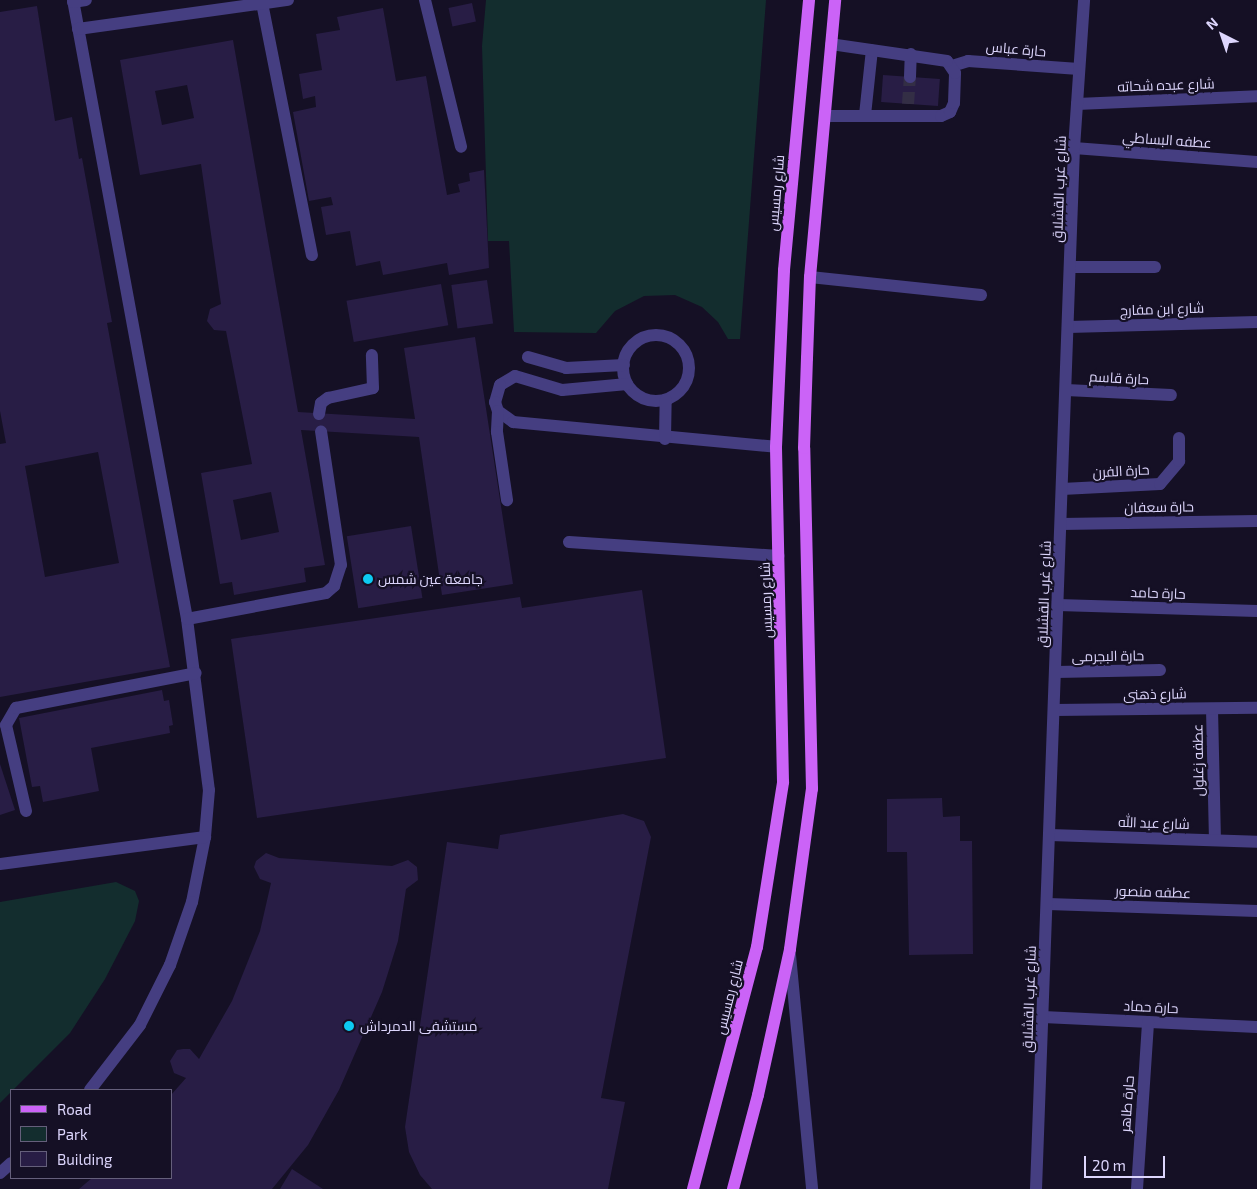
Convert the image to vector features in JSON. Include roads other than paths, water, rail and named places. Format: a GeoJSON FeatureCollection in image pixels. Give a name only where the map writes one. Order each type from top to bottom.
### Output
{"type":"FeatureCollection","features":[{"type":"Feature","properties":{"kind":"main road","name":"شارع رمسيس"},"geometry":{"type":"LineString","coordinates":[[693,1189],[757,947],[783,782],[776,446],[784,270],[809,0]]}},
{"type":"Feature","properties":{"kind":"main road"},"geometry":{"type":"LineString","coordinates":[[733,1189],[758,1095],[790,949],[812,789],[804,448],[810,277],[835,0]]}},
{"type":"Feature","properties":{"kind":"street"},"geometry":{"type":"LineString","coordinates":[[86,0],[73,1],[187,619],[196,673],[209,790],[205,837],[192,902],[170,965],[140,1025],[91,1089]]}},
{"type":"Feature","properties":{"kind":"street"},"geometry":{"type":"LineString","coordinates":[[78,29],[288,0]]}},
{"type":"Feature","properties":{"kind":"street"},"geometry":{"type":"LineString","coordinates":[[425,0],[461,147]]}},
{"type":"Feature","properties":{"kind":"street","name":"شارع غرب القشلاق"},"geometry":{"type":"LineString","coordinates":[[1036,1189],[1048,904],[1074,148],[1084,0]]}},
{"type":"Feature","properties":{"kind":"street"},"geometry":{"type":"LineString","coordinates":[[262,3],[312,255]]}},
{"type":"Feature","properties":{"kind":"street"},"geometry":{"type":"LineString","coordinates":[[824,116],[865,115],[907,110],[941,116],[950,112],[954,103],[956,73],[952,66],[941,58],[831,44]]}},
{"type":"Feature","properties":{"kind":"street"},"geometry":{"type":"LineString","coordinates":[[865,115],[872,50]]}},
{"type":"Feature","properties":{"kind":"street"},"geometry":{"type":"LineString","coordinates":[[910,76],[911,54]]}},
{"type":"Feature","properties":{"kind":"street","name":"حارة عباس"},"geometry":{"type":"LineString","coordinates":[[952,66],[968,61],[1079,69]]}},
{"type":"Feature","properties":{"kind":"street","name":"شارع عبده شحاته"},"geometry":{"type":"LineString","coordinates":[[1077,104],[1257,96]]}},
{"type":"Feature","properties":{"kind":"street","name":"عطفه البساطي"},"geometry":{"type":"LineString","coordinates":[[1074,148],[1257,162]]}},
{"type":"Feature","properties":{"kind":"street"},"geometry":{"type":"LineString","coordinates":[[1071,266],[1155,267]]}},
{"type":"Feature","properties":{"kind":"street"},"geometry":{"type":"LineString","coordinates":[[810,277],[981,295]]}},
{"type":"Feature","properties":{"kind":"street","name":"شارع ابن مفارج"},"geometry":{"type":"LineString","coordinates":[[1068,327],[1257,322]]}},
{"type":"Feature","properties":{"kind":"street"},"geometry":{"type":"LineString","coordinates":[[507,500],[497,432],[498,411],[495,402],[500,385],[515,376],[562,390],[627,384],[648,400],[666,400],[685,384],[689,372],[682,347],[660,335],[647,336],[636,342],[624,365],[627,384]]}},
{"type":"Feature","properties":{"kind":"street"},"geometry":{"type":"LineString","coordinates":[[319,414],[321,404],[328,398],[373,388],[372,355]]}},
{"type":"Feature","properties":{"kind":"street"},"geometry":{"type":"LineString","coordinates":[[528,357],[566,368],[624,365]]}},
{"type":"Feature","properties":{"kind":"street","name":"حارة قاسم"},"geometry":{"type":"LineString","coordinates":[[1066,390],[1170,395]]}},
{"type":"Feature","properties":{"kind":"street"},"geometry":{"type":"LineString","coordinates":[[665,438],[666,400]]}},
{"type":"Feature","properties":{"kind":"street"},"geometry":{"type":"LineString","coordinates":[[498,411],[513,422],[665,438],[776,446]]}},
{"type":"Feature","properties":{"kind":"street"},"geometry":{"type":"LineString","coordinates":[[187,619],[326,593],[334,586],[341,565],[321,431]]}},
{"type":"Feature","properties":{"kind":"street","name":"حارة الفرن"},"geometry":{"type":"LineString","coordinates":[[1062,489],[1160,484],[1178,461],[1179,438]]}},
{"type":"Feature","properties":{"kind":"street","name":"حارة سعفان"},"geometry":{"type":"LineString","coordinates":[[1061,524],[1257,521]]}},
{"type":"Feature","properties":{"kind":"street"},"geometry":{"type":"LineString","coordinates":[[568,542],[779,556]]}},
{"type":"Feature","properties":{"kind":"street","name":"حارة حامد"},"geometry":{"type":"LineString","coordinates":[[1058,604],[1257,612]]}},
{"type":"Feature","properties":{"kind":"street","name":"حارة البجرمى"},"geometry":{"type":"LineString","coordinates":[[1056,672],[1160,670]]}},
{"type":"Feature","properties":{"kind":"street"},"geometry":{"type":"LineString","coordinates":[[26,811],[6,725],[16,708],[196,673]]}},
{"type":"Feature","properties":{"kind":"street","name":"شارع ذهنى"},"geometry":{"type":"LineString","coordinates":[[1054,710],[1257,708]]}},
{"type":"Feature","properties":{"kind":"street","name":"عطفه زغلول"},"geometry":{"type":"LineString","coordinates":[[1212,709],[1215,840]]}},
{"type":"Feature","properties":{"kind":"street","name":"شارع عبد الله"},"geometry":{"type":"LineString","coordinates":[[1050,835],[1257,842]]}},
{"type":"Feature","properties":{"kind":"street"},"geometry":{"type":"LineString","coordinates":[[0,864],[205,837]]}},
{"type":"Feature","properties":{"kind":"street","name":"عطفه منصور"},"geometry":{"type":"LineString","coordinates":[[1048,904],[1257,910]]}},
{"type":"Feature","properties":{"kind":"street"},"geometry":{"type":"LineString","coordinates":[[790,949],[812,1189]]}},
{"type":"Feature","properties":{"kind":"street","name":"حارة حماد"},"geometry":{"type":"LineString","coordinates":[[1043,1017],[1257,1027]]}},
{"type":"Feature","properties":{"kind":"street","name":"حارة طاهر"},"geometry":{"type":"LineString","coordinates":[[1137,1189],[1148,1022]]}},
{"type":"Feature","properties":{"kind":"street"},"geometry":{"type":"LineString","coordinates":[[0,1173],[10,1164]]}},
{"type":"Feature","properties":{"kind":"tunnel"},"geometry":{"type":"LineString","coordinates":[[908,104],[910,77]]}},
{"type":"Feature","properties":{"kind":"place","name":"جامعة عين شمس"},"geometry":{"type":"Point","coordinates":[368,579]}},
{"type":"Feature","properties":{"kind":"place","name":"مستشفى الدمرداش"},"geometry":{"type":"Point","coordinates":[349,1026]}}]}
